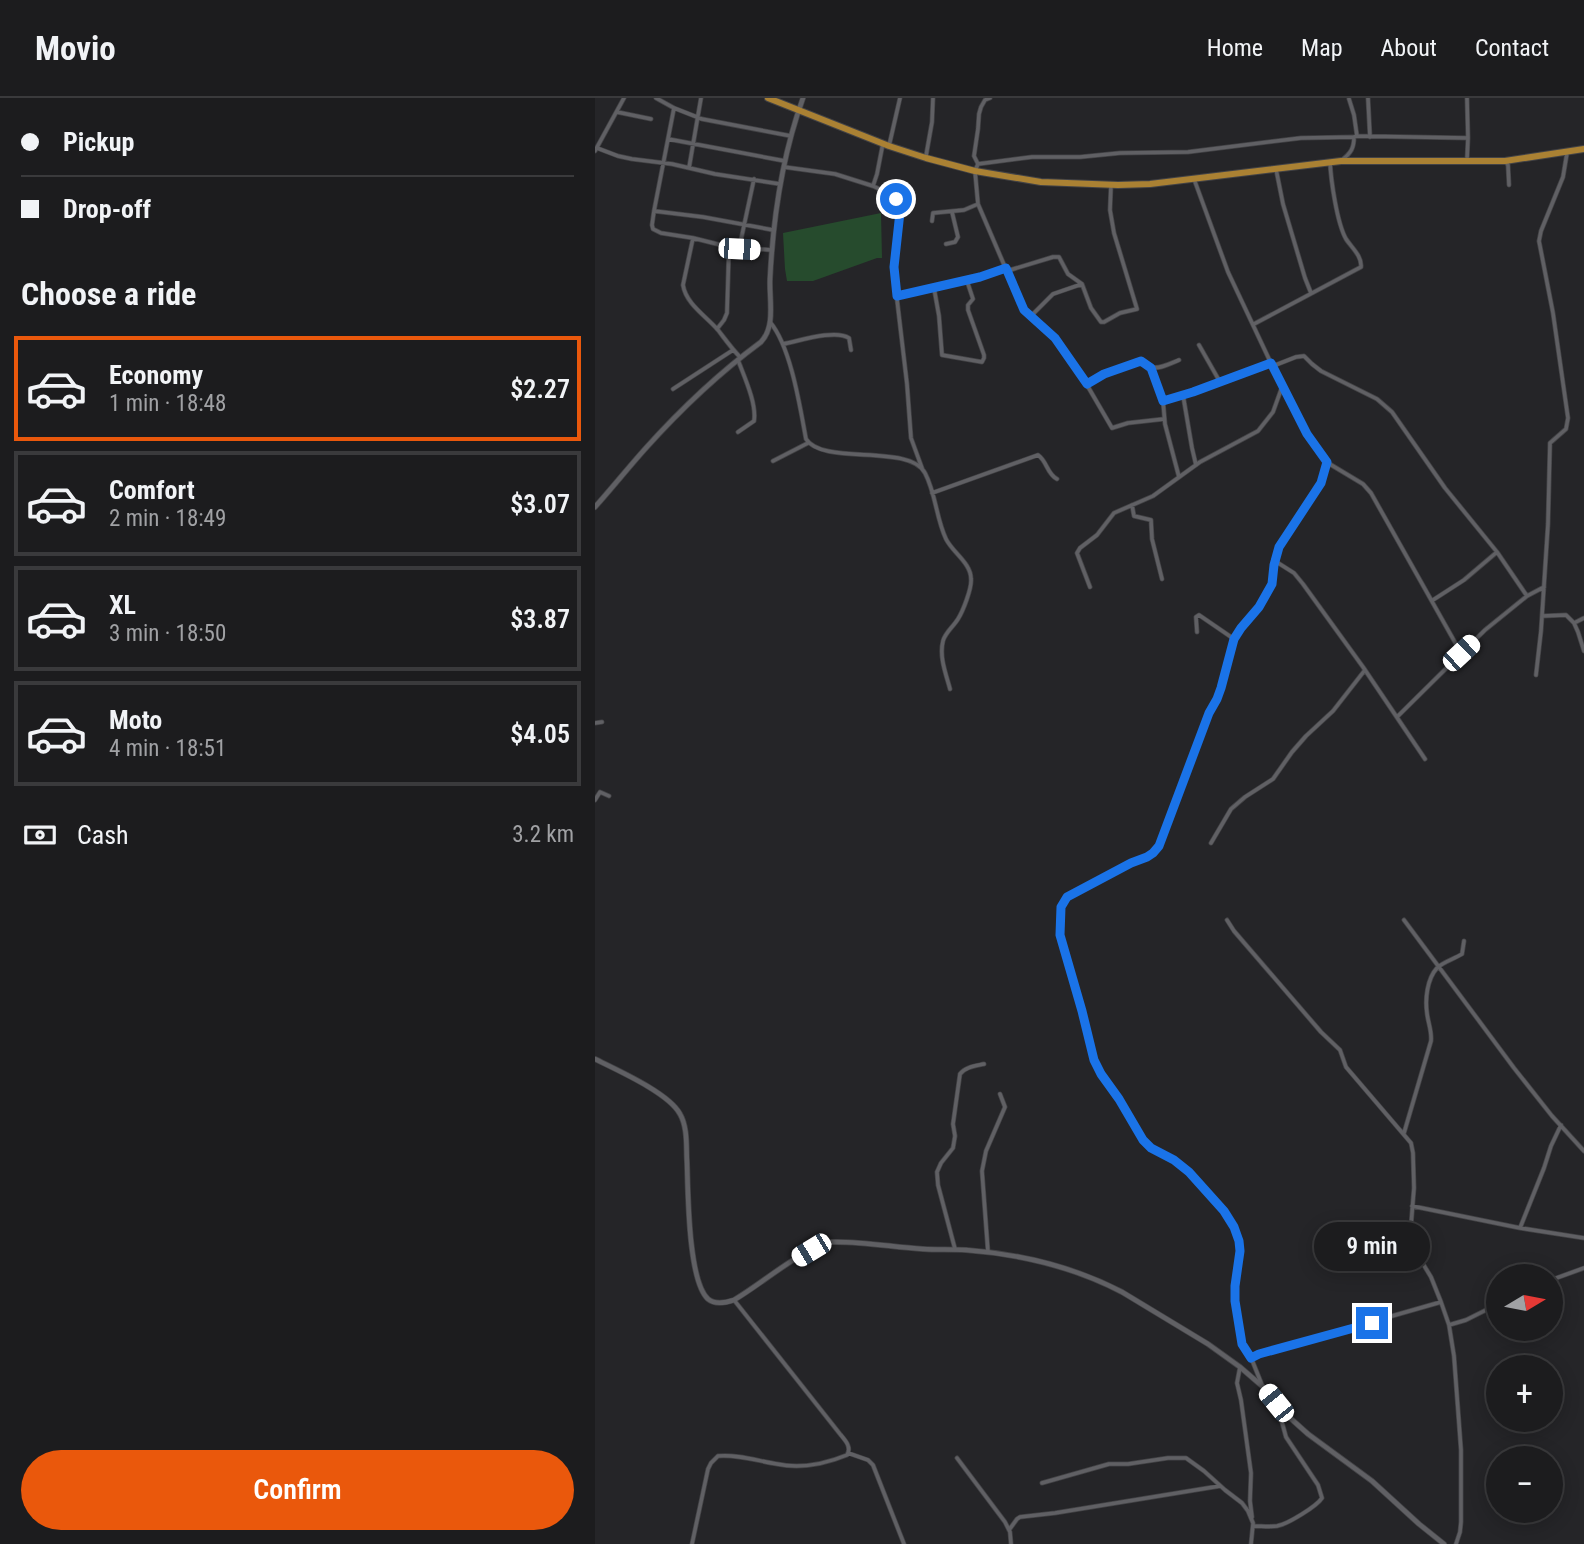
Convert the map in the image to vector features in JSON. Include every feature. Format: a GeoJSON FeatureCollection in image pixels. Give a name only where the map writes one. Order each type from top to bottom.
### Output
{"type":"FeatureCollection","features":[{"type":"Feature","properties":{"kind":"highway"},"geometry":{"type":"LineString","coordinates":[[768,98],[926,158],[1041,182],[1150,184],[1341,161],[1505,161],[1584,149]]}},
{"type":"Feature","properties":{"kind":"street"},"geometry":{"type":"LineString","coordinates":[[624,98],[596,149],[618,156],[781,185]]}},
{"type":"Feature","properties":{"kind":"street"},"geometry":{"type":"LineString","coordinates":[[656,98],[697,118],[790,136]]}},
{"type":"Feature","properties":{"kind":"street"},"geometry":{"type":"LineString","coordinates":[[689,168],[701,98]]}},
{"type":"Feature","properties":{"kind":"street"},"geometry":{"type":"LineString","coordinates":[[595,507],[664,429],[714,381],[764,340],[770,322],[769,286],[773,230],[790,136],[803,98]]}},
{"type":"Feature","properties":{"kind":"street"},"geometry":{"type":"LineString","coordinates":[[873,186],[900,98]]}},
{"type":"Feature","properties":{"kind":"street"},"geometry":{"type":"LineString","coordinates":[[926,158],[933,98]]}},
{"type":"Feature","properties":{"kind":"street"},"geometry":{"type":"LineString","coordinates":[[1368,98],[1370,136]]}},
{"type":"Feature","properties":{"kind":"street"},"geometry":{"type":"LineString","coordinates":[[1467,98],[1467,162]]}},
{"type":"Feature","properties":{"kind":"street"},"geometry":{"type":"LineString","coordinates":[[993,99],[985,100],[979,114],[974,156],[978,204],[1023,309],[1055,338],[1114,429],[1132,423],[1164,419]]}},
{"type":"Feature","properties":{"kind":"street"},"geometry":{"type":"LineString","coordinates":[[1341,161],[1352,151],[1355,136],[1354,115],[1349,99]]}},
{"type":"Feature","properties":{"kind":"street"},"geometry":{"type":"LineString","coordinates":[[674,108],[654,211],[652,225],[655,230],[739,249],[771,250]]}},
{"type":"Feature","properties":{"kind":"street"},"geometry":{"type":"LineString","coordinates":[[617,112],[651,119]]}},
{"type":"Feature","properties":{"kind":"street"},"geometry":{"type":"LineString","coordinates":[[976,167],[1032,157],[1188,152],[1301,138],[1468,138]]}},
{"type":"Feature","properties":{"kind":"street"},"geometry":{"type":"LineString","coordinates":[[668,139],[835,174],[894,196],[900,217],[894,267],[911,438],[947,541],[972,577],[960,615],[942,645],[950,689]]}},
{"type":"Feature","properties":{"kind":"street"},"geometry":{"type":"LineString","coordinates":[[1536,675],[1550,503],[1550,443],[1566,429],[1568,418],[1558,343],[1539,241],[1560,186],[1567,153]]}},
{"type":"Feature","properties":{"kind":"street"},"geometry":{"type":"LineString","coordinates":[[1505,161],[1508,165],[1509,185]]}},
{"type":"Feature","properties":{"kind":"street"},"geometry":{"type":"LineString","coordinates":[[1254,324],[1358,270],[1362,264],[1343,233],[1333,191],[1330,162]]}},
{"type":"Feature","properties":{"kind":"street"},"geometry":{"type":"LineString","coordinates":[[1276,169],[1283,204],[1311,293]]}},
{"type":"Feature","properties":{"kind":"street"},"geometry":{"type":"LineString","coordinates":[[1194,179],[1228,272],[1307,434],[1327,463],[1355,478],[1368,489],[1461,653]]}},
{"type":"Feature","properties":{"kind":"street"},"geometry":{"type":"LineString","coordinates":[[739,249],[754,180]]}},
{"type":"Feature","properties":{"kind":"street"},"geometry":{"type":"LineString","coordinates":[[897,296],[967,281],[1056,256],[1061,259],[1068,274],[1082,284],[1091,308],[1101,322],[1138,308],[1114,233],[1110,210],[1111,185]]}},
{"type":"Feature","properties":{"kind":"street"},"geometry":{"type":"LineString","coordinates":[[932,221],[933,213],[970,209],[978,204]]}},
{"type":"Feature","properties":{"kind":"street"},"geometry":{"type":"LineString","coordinates":[[654,211],[773,230]]}},
{"type":"Feature","properties":{"kind":"street"},"geometry":{"type":"LineString","coordinates":[[946,244],[955,242],[958,237],[952,212]]}},
{"type":"Feature","properties":{"kind":"street"},"geometry":{"type":"LineString","coordinates":[[694,238],[683,288],[688,298],[717,329],[739,359],[755,416],[754,421],[738,432]]}},
{"type":"Feature","properties":{"kind":"street"},"geometry":{"type":"LineString","coordinates":[[717,329],[727,313],[729,247]]}},
{"type":"Feature","properties":{"kind":"street"},"geometry":{"type":"LineString","coordinates":[[934,288],[942,355],[982,362],[984,357],[968,310],[973,299],[967,281]]}},
{"type":"Feature","properties":{"kind":"street"},"geometry":{"type":"LineString","coordinates":[[1030,317],[1053,294],[1082,284]]}},
{"type":"Feature","properties":{"kind":"street"},"geometry":{"type":"LineString","coordinates":[[770,322],[779,333],[783,344],[808,443],[812,447],[897,458],[922,469]]}},
{"type":"Feature","properties":{"kind":"street"},"geometry":{"type":"LineString","coordinates":[[783,344],[842,334],[849,338],[852,350]]}},
{"type":"Feature","properties":{"kind":"street"},"geometry":{"type":"LineString","coordinates":[[1199,345],[1220,382]]}},
{"type":"Feature","properties":{"kind":"street"},"geometry":{"type":"LineString","coordinates":[[673,389],[733,350]]}},
{"type":"Feature","properties":{"kind":"street"},"geometry":{"type":"LineString","coordinates":[[1163,401],[1304,356],[1321,371],[1381,402],[1396,417],[1445,488],[1497,552],[1527,596]]}},
{"type":"Feature","properties":{"kind":"street"},"geometry":{"type":"LineString","coordinates":[[1151,368],[1160,368],[1179,360]]}},
{"type":"Feature","properties":{"kind":"street"},"geometry":{"type":"LineString","coordinates":[[1087,384],[1136,362],[1143,362],[1151,368],[1163,401],[1164,419],[1179,477]]}},
{"type":"Feature","properties":{"kind":"street"},"geometry":{"type":"LineString","coordinates":[[1090,587],[1077,551],[1097,535],[1114,513],[1158,493],[1196,465],[1261,429],[1273,412],[1282,387]]}},
{"type":"Feature","properties":{"kind":"street"},"geometry":{"type":"LineString","coordinates":[[1183,395],[1196,465]]}},
{"type":"Feature","properties":{"kind":"street"},"geometry":{"type":"LineString","coordinates":[[773,461],[808,443]]}},
{"type":"Feature","properties":{"kind":"street"},"geometry":{"type":"LineString","coordinates":[[932,493],[1038,455],[1057,479]]}},
{"type":"Feature","properties":{"kind":"street"},"geometry":{"type":"LineString","coordinates":[[1262,1386],[1251,1358],[1242,1344],[1235,1301],[1240,1251],[1234,1227],[1224,1211],[1189,1172],[1143,1140],[1101,1074],[1094,1060],[1060,926],[1062,904],[1070,894],[1147,857],[1159,846],[1209,713],[1217,699],[1234,639],[1259,607],[1272,584],[1281,543],[1321,483],[1327,463]]}},
{"type":"Feature","properties":{"kind":"street"},"geometry":{"type":"LineString","coordinates":[[1132,505],[1134,516],[1151,520],[1153,546],[1163,579]]}},
{"type":"Feature","properties":{"kind":"street"},"geometry":{"type":"LineString","coordinates":[[1432,600],[1464,580],[1497,552]]}},
{"type":"Feature","properties":{"kind":"street"},"geometry":{"type":"LineString","coordinates":[[1275,561],[1298,577],[1426,759]]}},
{"type":"Feature","properties":{"kind":"street"},"geometry":{"type":"LineString","coordinates":[[1398,716],[1485,630],[1527,596],[1544,587]]}},
{"type":"Feature","properties":{"kind":"street"},"geometry":{"type":"LineString","coordinates":[[1197,632],[1196,617],[1199,615],[1234,639]]}},
{"type":"Feature","properties":{"kind":"street"},"geometry":{"type":"LineString","coordinates":[[1542,617],[1566,615],[1579,632],[1584,651]]}},
{"type":"Feature","properties":{"kind":"street"},"geometry":{"type":"LineString","coordinates":[[1574,623],[1584,618]]}},
{"type":"Feature","properties":{"kind":"street"},"geometry":{"type":"LineString","coordinates":[[1211,843],[1231,809],[1273,779],[1292,752],[1333,710],[1365,670]]}},
{"type":"Feature","properties":{"kind":"street"},"geometry":{"type":"LineString","coordinates":[[595,723],[602,722]]}},
{"type":"Feature","properties":{"kind":"street"},"geometry":{"type":"LineString","coordinates":[[595,800],[600,792],[609,796]]}},
{"type":"Feature","properties":{"kind":"street"},"geometry":{"type":"LineString","coordinates":[[1227,920],[1321,1032],[1340,1050],[1346,1067],[1411,1143],[1414,1188],[1409,1229],[1411,1243],[1431,1277],[1441,1302],[1449,1325],[1454,1356],[1461,1450],[1461,1522],[1456,1544]]}},
{"type":"Feature","properties":{"kind":"street"},"geometry":{"type":"LineString","coordinates":[[1404,920],[1514,1068],[1584,1152]]}},
{"type":"Feature","properties":{"kind":"street"},"geometry":{"type":"LineString","coordinates":[[1404,1133],[1431,1041],[1427,1002],[1431,979],[1439,966],[1462,954],[1464,941]]}},
{"type":"Feature","properties":{"kind":"street"},"geometry":{"type":"LineString","coordinates":[[595,1059],[653,1090],[680,1112],[686,1138],[689,1211],[697,1280],[709,1300],[721,1303],[734,1300],[804,1254],[831,1241],[1009,1254],[1045,1263],[1107,1285],[1172,1321],[1221,1353],[1262,1386],[1308,1434],[1372,1481],[1444,1544]]}},
{"type":"Feature","properties":{"kind":"street"},"geometry":{"type":"LineString","coordinates":[[955,1250],[937,1172],[953,1148],[953,1124],[960,1074],[964,1070],[984,1064]]}},
{"type":"Feature","properties":{"kind":"street"},"geometry":{"type":"LineString","coordinates":[[988,1252],[982,1171],[986,1150],[1005,1107],[1000,1094]]}},
{"type":"Feature","properties":{"kind":"street"},"geometry":{"type":"LineString","coordinates":[[1520,1228],[1560,1125]]}},
{"type":"Feature","properties":{"kind":"street"},"geometry":{"type":"LineString","coordinates":[[1412,1206],[1584,1238]]}},
{"type":"Feature","properties":{"kind":"street"},"geometry":{"type":"LineString","coordinates":[[1563,1276],[1584,1268]]}},
{"type":"Feature","properties":{"kind":"street"},"geometry":{"type":"LineString","coordinates":[[734,1300],[840,1434],[848,1445],[848,1453]]}},
{"type":"Feature","properties":{"kind":"street"},"geometry":{"type":"LineString","coordinates":[[1251,1358],[1441,1302]]}},
{"type":"Feature","properties":{"kind":"street"},"geometry":{"type":"LineString","coordinates":[[1449,1325],[1486,1310]]}},
{"type":"Feature","properties":{"kind":"street"},"geometry":{"type":"LineString","coordinates":[[1240,1367],[1237,1383],[1251,1473],[1251,1544]]}},
{"type":"Feature","properties":{"kind":"street"},"geometry":{"type":"LineString","coordinates":[[1253,1525],[1284,1524],[1317,1504],[1322,1498],[1318,1485],[1286,1437],[1276,1403]]}},
{"type":"Feature","properties":{"kind":"street"},"geometry":{"type":"LineString","coordinates":[[692,1544],[704,1484],[714,1458],[720,1455],[731,1456],[800,1466],[825,1462],[848,1453]]}},
{"type":"Feature","properties":{"kind":"street"},"geometry":{"type":"LineString","coordinates":[[848,1453],[868,1460],[873,1465],[904,1544]]}},
{"type":"Feature","properties":{"kind":"street"},"geometry":{"type":"LineString","coordinates":[[957,1458],[1009,1530],[1011,1544]]}},
{"type":"Feature","properties":{"kind":"street"},"geometry":{"type":"LineString","coordinates":[[1041,1483],[1106,1464],[1186,1458],[1242,1503],[1253,1525]]}},
{"type":"Feature","properties":{"kind":"street"},"geometry":{"type":"LineString","coordinates":[[1009,1530],[1020,1517],[1220,1486]]}},
{"type":"Feature","properties":{"kind":"green space"},"geometry":{"type":"Polygon","coordinates":[[[881,213],[882,258],[813,281],[787,281],[783,233],[881,213]]]}},
{"type":"Feature","properties":{"kind":"route"},"geometry":{"type":"LineString","coordinates":[[896,199],[900,212],[894,255],[897,296],[980,277],[1006,268],[1024,310],[1055,338],[1087,384],[1104,374],[1141,361],[1151,368],[1163,401],[1271,363],[1307,434],[1327,462],[1321,483],[1279,547],[1272,584],[1259,607],[1234,639],[1223,684],[1209,713],[1159,846],[1147,857],[1070,894],[1062,904],[1060,935],[1094,1060],[1106,1083],[1114,1091],[1143,1140],[1189,1172],[1224,1211],[1234,1227],[1240,1251],[1234,1293],[1242,1344],[1248,1355],[1251,1358],[1372,1323]]}}]}
